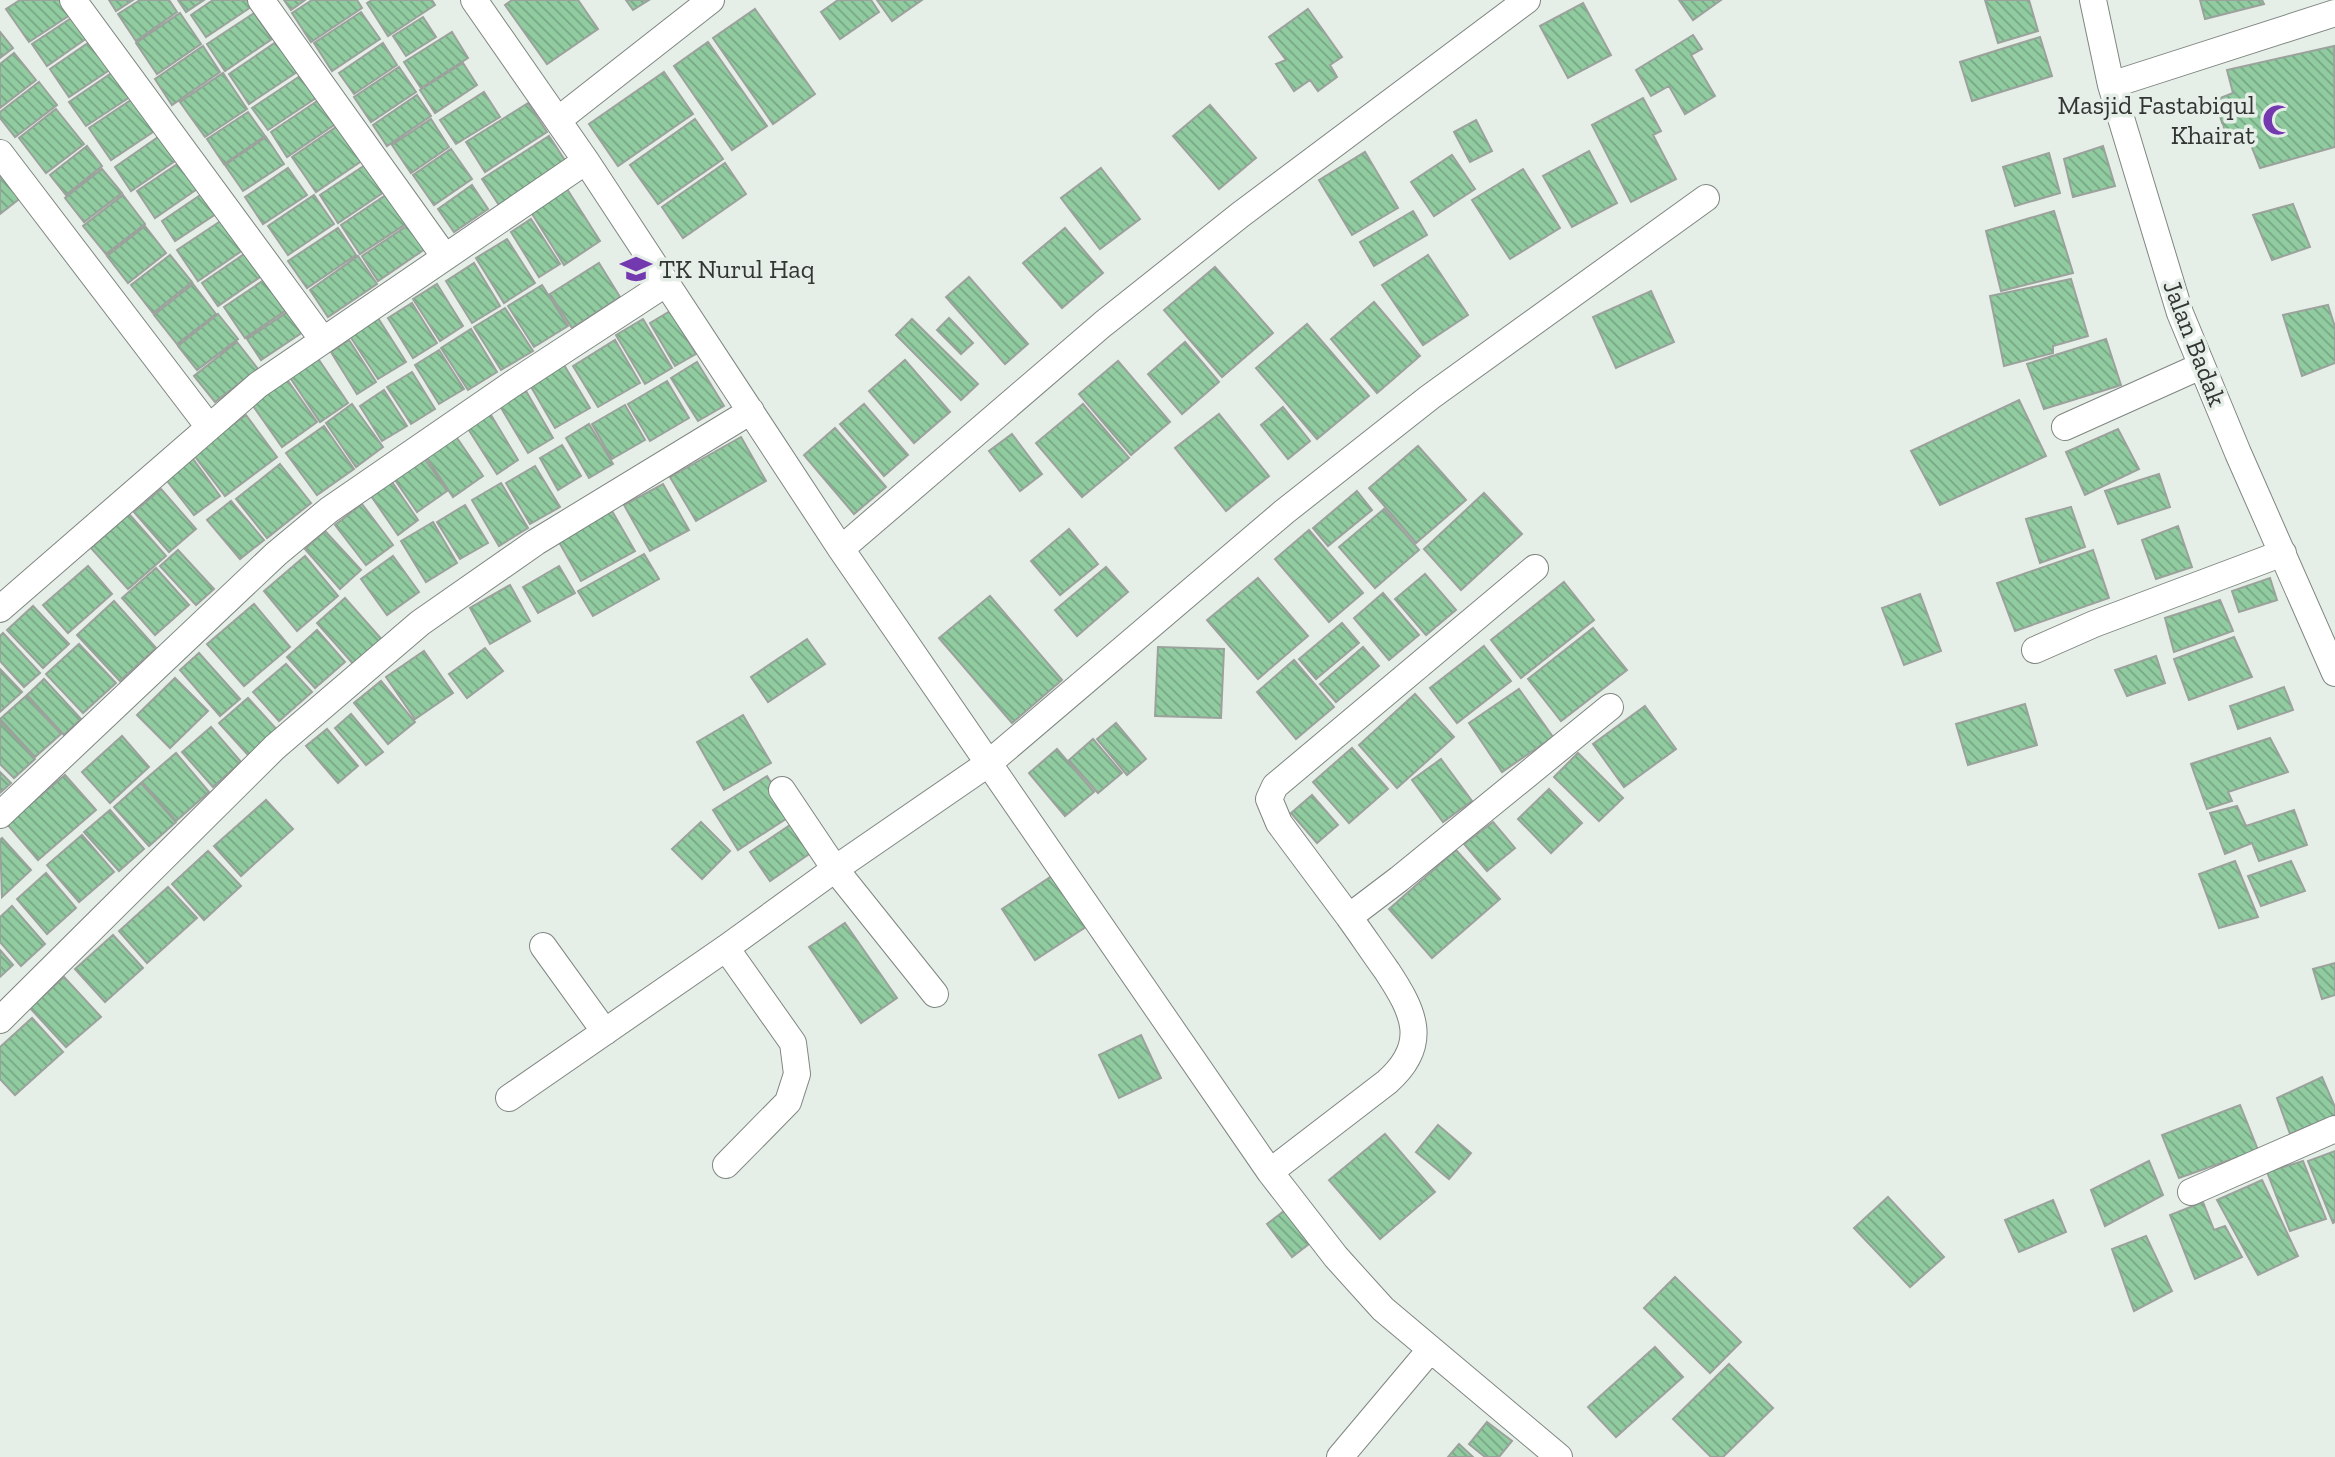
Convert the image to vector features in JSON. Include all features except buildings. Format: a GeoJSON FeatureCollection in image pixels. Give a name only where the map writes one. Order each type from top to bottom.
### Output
{"type":"FeatureCollection","features":[{"type":"Feature","properties":{"kind":"street"},"geometry":{"type":"LineString","coordinates":[[73,0],[323,340]]}},
{"type":"Feature","properties":{"kind":"street"},"geometry":{"type":"LineString","coordinates":[[261,0],[445,257]]}},
{"type":"Feature","properties":{"kind":"street"},"geometry":{"type":"LineString","coordinates":[[474,0],[586,161],[841,549],[1270,1172],[1336,1257],[1383,1309],[1559,1457]]}},
{"type":"Feature","properties":{"kind":"street"},"geometry":{"type":"LineString","coordinates":[[558,120],[711,0]]}},
{"type":"Feature","properties":{"kind":"street"},"geometry":{"type":"LineString","coordinates":[[841,549],[1103,324],[1240,215],[1527,0]]}},
{"type":"Feature","properties":{"kind":"street","name":"Jalan Badak"},"geometry":{"type":"LineString","coordinates":[[2093,0],[2110,85],[2180,313],[2335,673]]}},
{"type":"Feature","properties":{"kind":"street"},"geometry":{"type":"LineString","coordinates":[[2110,85],[2335,13]]}},
{"type":"Feature","properties":{"kind":"street"},"geometry":{"type":"LineString","coordinates":[[0,153],[209,426]]}},
{"type":"Feature","properties":{"kind":"street"},"geometry":{"type":"LineString","coordinates":[[0,609],[258,386],[586,161]]}},
{"type":"Feature","properties":{"kind":"street"},"geometry":{"type":"LineString","coordinates":[[509,1098],[989,763],[1284,512],[1430,397],[1706,198]]}},
{"type":"Feature","properties":{"kind":"street"},"geometry":{"type":"LineString","coordinates":[[0,815],[276,554],[328,510],[512,384],[665,284]]}},
{"type":"Feature","properties":{"kind":"street"},"geometry":{"type":"LineString","coordinates":[[2065,427],[2201,366]]}},
{"type":"Feature","properties":{"kind":"street"},"geometry":{"type":"LineString","coordinates":[[0,1020],[275,747],[420,624],[536,542],[751,411]]}},
{"type":"Feature","properties":{"kind":"street"},"geometry":{"type":"LineString","coordinates":[[2035,650],[2094,624],[2283,553]]}},
{"type":"Feature","properties":{"kind":"street"},"geometry":{"type":"LineString","coordinates":[[1270,1172],[1402,1069],[1412,1050],[1414,1035],[1413,1017],[1406,1000],[1279,823],[1269,799],[1275,786],[1535,568]]}},
{"type":"Feature","properties":{"kind":"street"},"geometry":{"type":"LineString","coordinates":[[1349,917],[1610,707]]}},
{"type":"Feature","properties":{"kind":"street"},"geometry":{"type":"LineString","coordinates":[[782,790],[835,869],[935,994]]}},
{"type":"Feature","properties":{"kind":"street"},"geometry":{"type":"LineString","coordinates":[[543,946],[605,1032]]}},
{"type":"Feature","properties":{"kind":"street"},"geometry":{"type":"LineString","coordinates":[[726,948],[793,1043],[797,1074],[788,1102],[726,1166]]}},
{"type":"Feature","properties":{"kind":"street"},"geometry":{"type":"LineString","coordinates":[[2192,1192],[2335,1129]]}},
{"type":"Feature","properties":{"kind":"street"},"geometry":{"type":"LineString","coordinates":[[1340,1457],[1430,1350]]}},
{"type":"Feature","properties":{"kind":"place","name":"Masjid Fastabiqul Khairat"},"geometry":{"type":"Point","coordinates":[2278,120]}},
{"type":"Feature","properties":{"kind":"place","name":"TK Nurul Haq"},"geometry":{"type":"Point","coordinates":[636,269]}}]}
